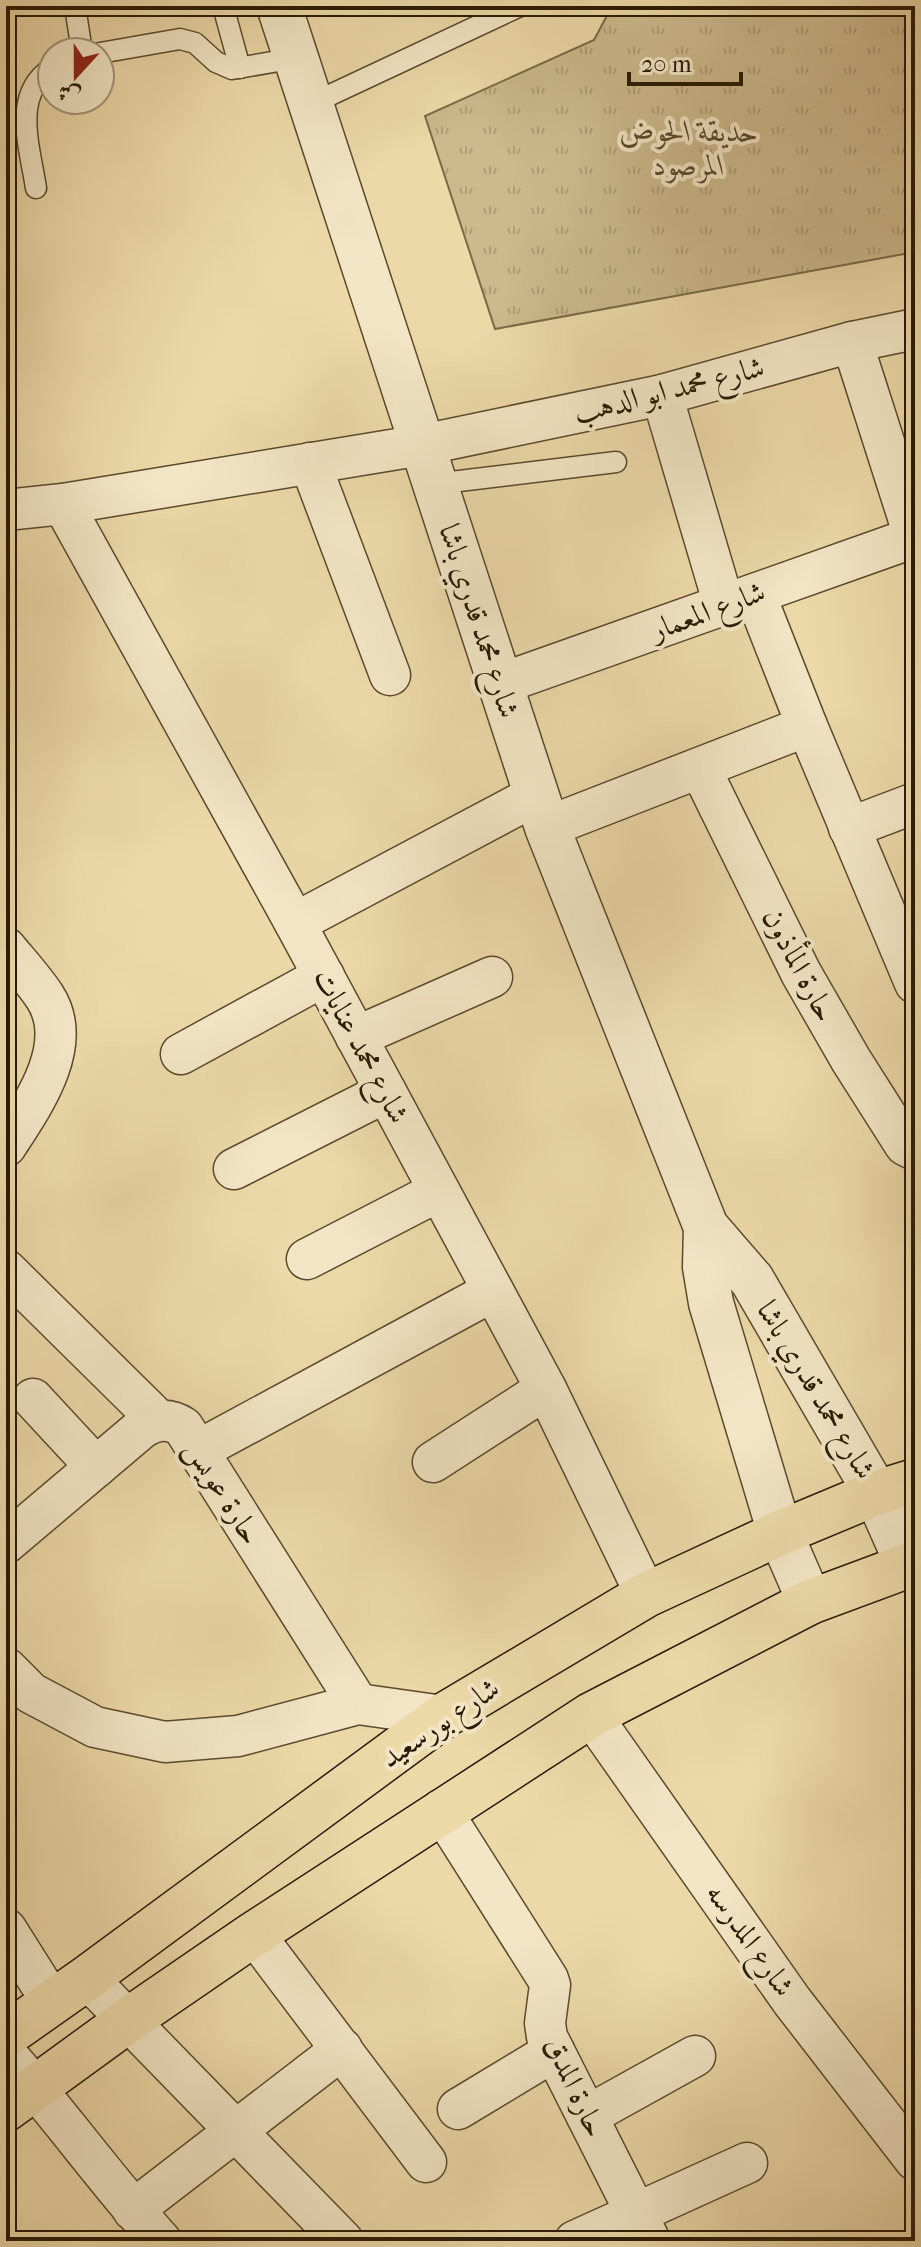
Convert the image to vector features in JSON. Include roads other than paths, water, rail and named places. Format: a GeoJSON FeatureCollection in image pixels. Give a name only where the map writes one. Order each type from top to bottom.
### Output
{"type":"FeatureCollection","features":[{"type":"Feature","properties":{"kind":"main road","name":"شارع بورسعيد"},"geometry":{"type":"LineString","coordinates":[[6,2035],[443,1716],[646,1595],[780,1533],[896,1487]]}},
{"type":"Feature","properties":{"kind":"main road"},"geometry":{"type":"LineString","coordinates":[[21,2098],[254,1934],[591,1715],[810,1602],[912,1564]]}},
{"type":"Feature","properties":{"kind":"street","name":"شارع محمد قدري باشا"},"geometry":{"type":"LineString","coordinates":[[279,6],[542,811],[706,1227],[752,1280],[896,1487],[912,1564]]}},
{"type":"Feature","properties":{"kind":"street","name":"شارع محمد ابو الدهب"},"geometry":{"type":"LineString","coordinates":[[6,510],[63,504],[310,463],[428,465],[662,395],[852,342],[915,329]]}},
{"type":"Feature","properties":{"kind":"street"},"geometry":{"type":"LineString","coordinates":[[852,342],[915,538]]}},
{"type":"Feature","properties":{"kind":"street"},"geometry":{"type":"LineString","coordinates":[[662,395],[740,599],[807,726],[915,983]]}},
{"type":"Feature","properties":{"kind":"street"},"geometry":{"type":"LineString","coordinates":[[310,463],[390,675]]}},
{"type":"Feature","properties":{"kind":"street","name":"شارع محمد عنايات"},"geometry":{"type":"LineString","coordinates":[[63,504],[324,976],[546,1389],[646,1595]]}},
{"type":"Feature","properties":{"kind":"street","name":"شارع المعمار"},"geometry":{"type":"LineString","coordinates":[[500,684],[915,538]]}},
{"type":"Feature","properties":{"kind":"street"},"geometry":{"type":"LineString","coordinates":[[295,923],[542,811],[700,768],[807,726]]}},
{"type":"Feature","properties":{"kind":"street","name":"حارة المأذون"},"geometry":{"type":"LineString","coordinates":[[700,768],[801,973],[905,1145],[915,1150]]}},
{"type":"Feature","properties":{"kind":"street"},"geometry":{"type":"LineString","coordinates":[[849,828],[915,803]]}},
{"type":"Feature","properties":{"kind":"street"},"geometry":{"type":"LineString","coordinates":[[6,948],[46,998],[55,1022],[56,1047],[28,1112],[6,1146]]}},
{"type":"Feature","properties":{"kind":"street"},"geometry":{"type":"LineString","coordinates":[[181,1054],[324,976]]}},
{"type":"Feature","properties":{"kind":"street"},"geometry":{"type":"LineString","coordinates":[[356,1037],[492,977]]}},
{"type":"Feature","properties":{"kind":"street"},"geometry":{"type":"LineString","coordinates":[[234,1169],[386,1092]]}},
{"type":"Feature","properties":{"kind":"street"},"geometry":{"type":"LineString","coordinates":[[307,1259],[439,1191]]}},
{"type":"Feature","properties":{"kind":"street","name":"شارع محمد قدري باشا"},"geometry":{"type":"LineString","coordinates":[[706,1227],[705,1267],[711,1303],[780,1533],[810,1602]]}},
{"type":"Feature","properties":{"kind":"street"},"geometry":{"type":"LineString","coordinates":[[6,1270],[158,1420]]}},
{"type":"Feature","properties":{"kind":"street"},"geometry":{"type":"LineString","coordinates":[[197,1451],[493,1291]]}},
{"type":"Feature","properties":{"kind":"street"},"geometry":{"type":"LineString","coordinates":[[433,1462],[546,1389]]}},
{"type":"Feature","properties":{"kind":"street"},"geometry":{"type":"LineString","coordinates":[[33,1399],[96,1467]]}},
{"type":"Feature","properties":{"kind":"street","name":"حارة عويس"},"geometry":{"type":"LineString","coordinates":[[6,1543],[142,1428],[158,1420],[167,1420],[183,1427],[358,1704]]}},
{"type":"Feature","properties":{"kind":"street"},"geometry":{"type":"LineString","coordinates":[[6,1668],[31,1693],[95,1727],[165,1742],[238,1736],[358,1704],[443,1716]]}},
{"type":"Feature","properties":{"kind":"street","name":"شارع المدرسه"},"geometry":{"type":"LineString","coordinates":[[591,1715],[792,2001],[915,2160]]}},
{"type":"Feature","properties":{"kind":"street","name":"حارة المدق"},"geometry":{"type":"LineString","coordinates":[[441,1810],[548,1979],[550,1995],[546,2031],[644,2227]]}},
{"type":"Feature","properties":{"kind":"street"},"geometry":{"type":"LineString","coordinates":[[6,1929],[70,1990],[127,2021],[343,2241]]}},
{"type":"Feature","properties":{"kind":"street"},"geometry":{"type":"LineString","coordinates":[[254,1934],[426,2162]]}},
{"type":"Feature","properties":{"kind":"street"},"geometry":{"type":"LineString","coordinates":[[133,2210],[342,2049]]}},
{"type":"Feature","properties":{"kind":"street"},"geometry":{"type":"LineString","coordinates":[[458,2109],[554,2051]]}},
{"type":"Feature","properties":{"kind":"street"},"geometry":{"type":"LineString","coordinates":[[6,2054],[21,2098],[161,2241]]}},
{"type":"Feature","properties":{"kind":"street"},"geometry":{"type":"LineString","coordinates":[[587,2116],[695,2056]]}},
{"type":"Feature","properties":{"kind":"street"},"geometry":{"type":"LineString","coordinates":[[575,2241],[644,2227],[747,2163]]}},
{"type":"Feature","properties":{"kind":"lane"},"geometry":{"type":"LineString","coordinates":[[75,6],[80,36]]}},
{"type":"Feature","properties":{"kind":"lane"},"geometry":{"type":"LineString","coordinates":[[223,6],[240,68]]}},
{"type":"Feature","properties":{"kind":"lane"},"geometry":{"type":"LineString","coordinates":[[311,104],[520,6]]}},
{"type":"Feature","properties":{"kind":"lane"},"geometry":{"type":"LineString","coordinates":[[116,50],[180,39],[195,43],[223,67],[240,68],[296,58]]}},
{"type":"Feature","properties":{"kind":"lane"},"geometry":{"type":"LineString","coordinates":[[36,84],[30,93],[25,117],[36,188]]}},
{"type":"Feature","properties":{"kind":"lane"},"geometry":{"type":"LineString","coordinates":[[428,465],[616,462]]}},
{"type":"Feature","properties":{"kind":"park label","name":"حديقة الحوض المرصود"},"geometry":{"type":"Point","coordinates":[689,148]}}]}
